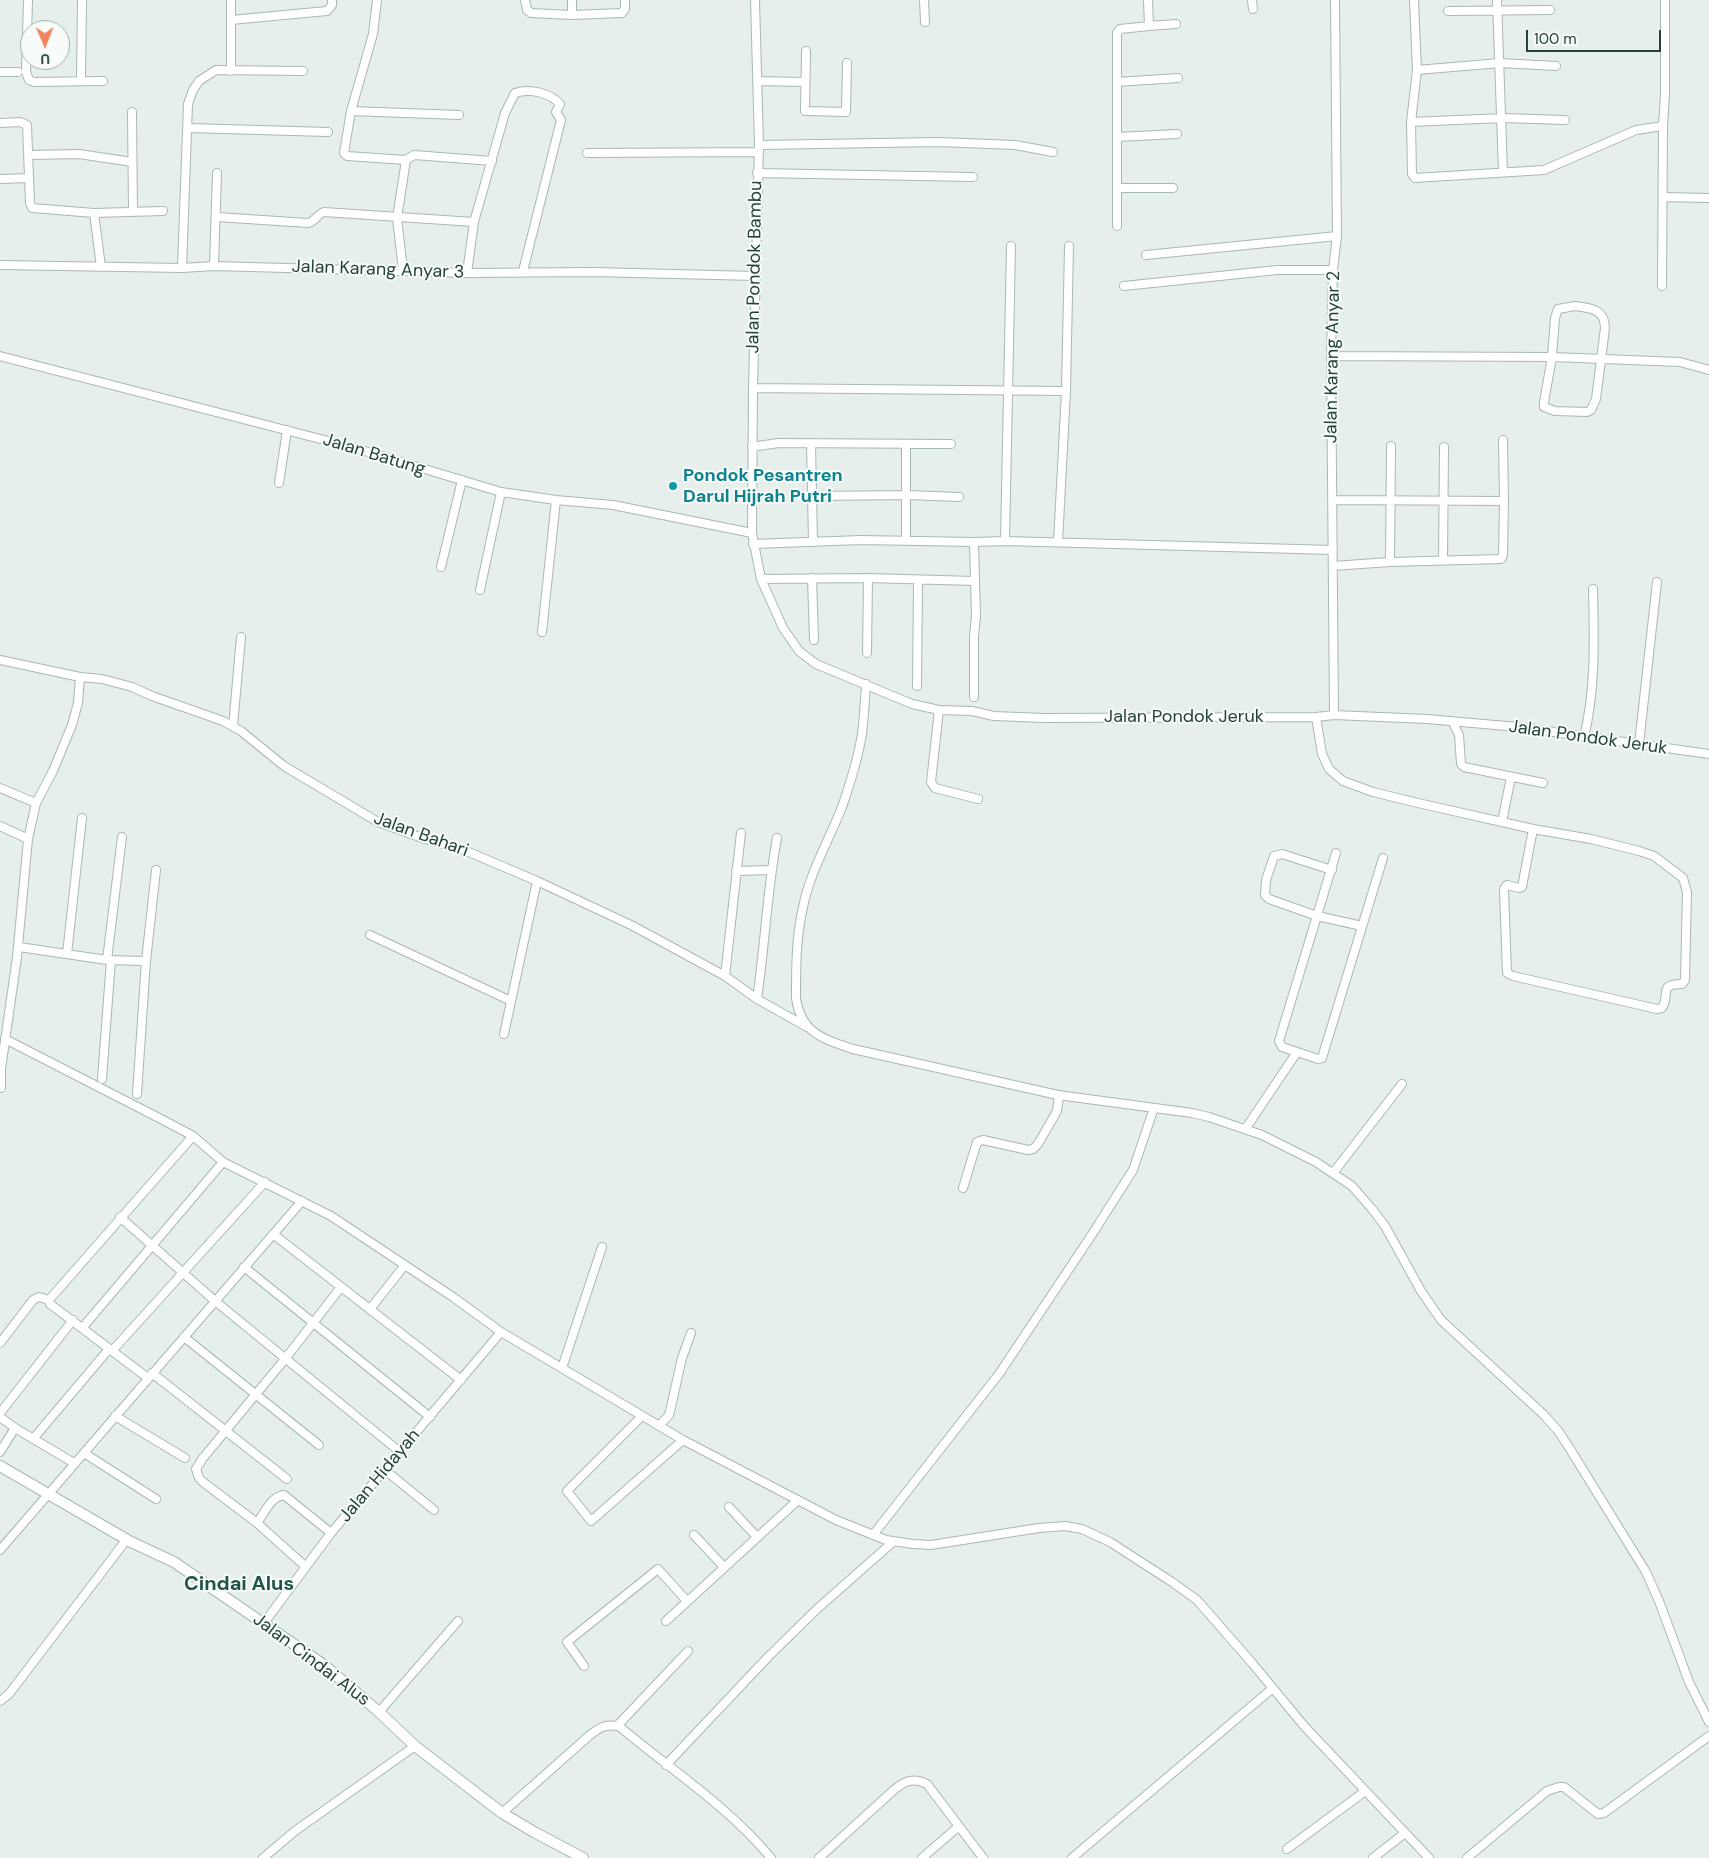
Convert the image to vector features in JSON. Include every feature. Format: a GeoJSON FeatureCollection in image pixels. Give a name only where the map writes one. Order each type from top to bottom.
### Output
{"type":"FeatureCollection","features":[{"type":"Feature","properties":{"kind":"street"},"geometry":{"type":"LineString","coordinates":[[28,0],[26,72],[29,80],[34,82],[104,81]]}},
{"type":"Feature","properties":{"kind":"street"},"geometry":{"type":"LineString","coordinates":[[81,80],[82,0]]}},
{"type":"Feature","properties":{"kind":"street"},"geometry":{"type":"LineString","coordinates":[[231,0],[231,71]]}},
{"type":"Feature","properties":{"kind":"street"},"geometry":{"type":"LineString","coordinates":[[231,20],[323,12],[330,8],[332,0]]}},
{"type":"Feature","properties":{"kind":"street"},"geometry":{"type":"LineString","coordinates":[[377,0],[373,34],[351,111],[344,153],[347,156],[406,160],[414,155],[492,162]]}},
{"type":"Feature","properties":{"kind":"street"},"geometry":{"type":"LineString","coordinates":[[524,0],[527,10],[531,13],[572,15],[622,13],[625,8],[625,0]]}},
{"type":"Feature","properties":{"kind":"street"},"geometry":{"type":"LineString","coordinates":[[572,0],[572,15]]}},
{"type":"Feature","properties":{"kind":"street","name":"Jalan Pondok Bambu"},"geometry":{"type":"LineString","coordinates":[[752,533],[753,388],[759,149],[755,0]]}},
{"type":"Feature","properties":{"kind":"street"},"geometry":{"type":"LineString","coordinates":[[924,0],[925,22]]}},
{"type":"Feature","properties":{"kind":"street"},"geometry":{"type":"LineString","coordinates":[[1148,0],[1149,26]]}},
{"type":"Feature","properties":{"kind":"street"},"geometry":{"type":"LineString","coordinates":[[1252,0],[1253,9]]}},
{"type":"Feature","properties":{"kind":"street","name":"Jalan Karang Anyar 2"},"geometry":{"type":"LineString","coordinates":[[1334,715],[1331,356],[1333,270],[1337,236],[1335,0]]}},
{"type":"Feature","properties":{"kind":"street"},"geometry":{"type":"LineString","coordinates":[[1414,0],[1417,70],[1411,122],[1412,174],[1415,178],[1544,170],[1636,130],[1663,126]]}},
{"type":"Feature","properties":{"kind":"street"},"geometry":{"type":"LineString","coordinates":[[1497,0],[1504,172]]}},
{"type":"Feature","properties":{"kind":"street"},"geometry":{"type":"LineString","coordinates":[[1662,286],[1665,0]]}},
{"type":"Feature","properties":{"kind":"street"},"geometry":{"type":"LineString","coordinates":[[1448,11],[1550,10]]}},
{"type":"Feature","properties":{"kind":"street"},"geometry":{"type":"LineString","coordinates":[[1117,226],[1118,31],[1176,24]]}},
{"type":"Feature","properties":{"kind":"street"},"geometry":{"type":"LineString","coordinates":[[806,51],[805,111],[846,112],[847,63]]}},
{"type":"Feature","properties":{"kind":"street"},"geometry":{"type":"LineString","coordinates":[[1417,70],[1500,63],[1556,66]]}},
{"type":"Feature","properties":{"kind":"street"},"geometry":{"type":"LineString","coordinates":[[182,268],[188,104],[193,90],[200,81],[216,70],[303,71]]}},
{"type":"Feature","properties":{"kind":"street"},"geometry":{"type":"LineString","coordinates":[[0,72],[18,72]]}},
{"type":"Feature","properties":{"kind":"street"},"geometry":{"type":"LineString","coordinates":[[1117,82],[1178,78]]}},
{"type":"Feature","properties":{"kind":"street"},"geometry":{"type":"LineString","coordinates":[[757,81],[806,82]]}},
{"type":"Feature","properties":{"kind":"street"},"geometry":{"type":"LineString","coordinates":[[467,273],[474,222],[505,113],[515,93],[524,90],[555,98],[560,104],[556,112],[561,120],[522,271]]}},
{"type":"Feature","properties":{"kind":"street"},"geometry":{"type":"LineString","coordinates":[[351,111],[459,115]]}},
{"type":"Feature","properties":{"kind":"street"},"geometry":{"type":"LineString","coordinates":[[132,112],[133,212]]}},
{"type":"Feature","properties":{"kind":"street"},"geometry":{"type":"LineString","coordinates":[[1411,122],[1502,118],[1565,120]]}},
{"type":"Feature","properties":{"kind":"street"},"geometry":{"type":"LineString","coordinates":[[0,123],[20,122],[26,124],[28,129],[30,203],[32,208],[94,214],[163,211]]}},
{"type":"Feature","properties":{"kind":"street"},"geometry":{"type":"LineString","coordinates":[[188,128],[328,132]]}},
{"type":"Feature","properties":{"kind":"street"},"geometry":{"type":"LineString","coordinates":[[1117,137],[1177,134]]}},
{"type":"Feature","properties":{"kind":"street"},"geometry":{"type":"LineString","coordinates":[[587,153],[938,142],[1015,144],[1053,152]]}},
{"type":"Feature","properties":{"kind":"street"},"geometry":{"type":"LineString","coordinates":[[29,155],[79,154],[132,162]]}},
{"type":"Feature","properties":{"kind":"street"},"geometry":{"type":"LineString","coordinates":[[403,270],[397,218],[406,160]]}},
{"type":"Feature","properties":{"kind":"street"},"geometry":{"type":"LineString","coordinates":[[214,266],[217,216],[216,173]]}},
{"type":"Feature","properties":{"kind":"street"},"geometry":{"type":"LineString","coordinates":[[757,173],[973,177]]}},
{"type":"Feature","properties":{"kind":"street"},"geometry":{"type":"LineString","coordinates":[[0,179],[29,178]]}},
{"type":"Feature","properties":{"kind":"street"},"geometry":{"type":"LineString","coordinates":[[1117,188],[1173,188]]}},
{"type":"Feature","properties":{"kind":"street"},"geometry":{"type":"LineString","coordinates":[[1663,197],[1709,198]]}},
{"type":"Feature","properties":{"kind":"street"},"geometry":{"type":"LineString","coordinates":[[217,216],[308,223],[315,221],[324,212],[474,222]]}},
{"type":"Feature","properties":{"kind":"street"},"geometry":{"type":"LineString","coordinates":[[94,214],[101,267]]}},
{"type":"Feature","properties":{"kind":"street"},"geometry":{"type":"LineString","coordinates":[[1146,255],[1337,236]]}},
{"type":"Feature","properties":{"kind":"street"},"geometry":{"type":"LineString","coordinates":[[1005,541],[1011,246]]}},
{"type":"Feature","properties":{"kind":"street"},"geometry":{"type":"LineString","coordinates":[[1058,542],[1066,391],[1068,246]]}},
{"type":"Feature","properties":{"kind":"street","name":"Jalan Karang Anyar 3"},"geometry":{"type":"LineString","coordinates":[[0,265],[182,268],[214,266],[467,273],[522,271],[690,273],[756,276]]}},
{"type":"Feature","properties":{"kind":"street"},"geometry":{"type":"LineString","coordinates":[[1124,286],[1277,270],[1333,270]]}},
{"type":"Feature","properties":{"kind":"street"},"geometry":{"type":"LineString","coordinates":[[1575,306],[1596,310],[1603,316],[1605,325],[1596,399],[1591,410],[1587,412],[1555,411],[1544,407],[1552,357],[1556,312],[1558,309],[1575,306]]}},
{"type":"Feature","properties":{"kind":"street","name":"Jalan Batung"},"geometry":{"type":"LineString","coordinates":[[0,356],[355,448],[501,492],[556,500],[612,505],[752,533]]}},
{"type":"Feature","properties":{"kind":"street"},"geometry":{"type":"LineString","coordinates":[[1331,356],[1552,357],[1680,362],[1709,370]]}},
{"type":"Feature","properties":{"kind":"street"},"geometry":{"type":"LineString","coordinates":[[753,388],[1066,391]]}},
{"type":"Feature","properties":{"kind":"street"},"geometry":{"type":"LineString","coordinates":[[279,483],[287,430]]}},
{"type":"Feature","properties":{"kind":"street"},"geometry":{"type":"LineString","coordinates":[[1333,566],[1390,562],[1501,560],[1503,555],[1504,501],[1503,440]]}},
{"type":"Feature","properties":{"kind":"street"},"geometry":{"type":"LineString","coordinates":[[752,447],[778,443],[951,444]]}},
{"type":"Feature","properties":{"kind":"street"},"geometry":{"type":"LineString","coordinates":[[811,443],[813,542]]}},
{"type":"Feature","properties":{"kind":"street"},"geometry":{"type":"LineString","coordinates":[[906,444],[906,541]]}},
{"type":"Feature","properties":{"kind":"street"},"geometry":{"type":"LineString","coordinates":[[1390,562],[1391,446]]}},
{"type":"Feature","properties":{"kind":"street"},"geometry":{"type":"LineString","coordinates":[[1443,561],[1444,447]]}},
{"type":"Feature","properties":{"kind":"street"},"geometry":{"type":"LineString","coordinates":[[441,567],[462,480]]}},
{"type":"Feature","properties":{"kind":"street"},"geometry":{"type":"LineString","coordinates":[[480,590],[501,492]]}},
{"type":"Feature","properties":{"kind":"street"},"geometry":{"type":"LineString","coordinates":[[813,496],[907,495],[959,497]]}},
{"type":"Feature","properties":{"kind":"street"},"geometry":{"type":"LineString","coordinates":[[542,632],[556,500]]}},
{"type":"Feature","properties":{"kind":"street"},"geometry":{"type":"LineString","coordinates":[[1333,500],[1504,501]]}},
{"type":"Feature","properties":{"kind":"street","name":"Jalan Pondok Jeruk"},"geometry":{"type":"LineString","coordinates":[[752,533],[761,579],[782,628],[799,651],[816,664],[912,704],[940,710],[972,712],[994,716],[1044,718],[1316,717],[1334,715],[1426,719],[1453,723],[1518,727],[1709,754]]}},
{"type":"Feature","properties":{"kind":"street"},"geometry":{"type":"LineString","coordinates":[[753,544],[1005,541],[1333,550]]}},
{"type":"Feature","properties":{"kind":"street"},"geometry":{"type":"LineString","coordinates":[[974,542],[976,616],[974,636],[974,697]]}},
{"type":"Feature","properties":{"kind":"street"},"geometry":{"type":"LineString","coordinates":[[812,578],[814,640]]}},
{"type":"Feature","properties":{"kind":"street"},"geometry":{"type":"LineString","coordinates":[[761,579],[868,578],[975,581]]}},
{"type":"Feature","properties":{"kind":"street"},"geometry":{"type":"LineString","coordinates":[[867,653],[868,578]]}},
{"type":"Feature","properties":{"kind":"street"},"geometry":{"type":"LineString","coordinates":[[917,686],[918,580]]}},
{"type":"Feature","properties":{"kind":"street"},"geometry":{"type":"LineString","coordinates":[[1639,744],[1657,582]]}},
{"type":"Feature","properties":{"kind":"street"},"geometry":{"type":"LineString","coordinates":[[1584,737],[1590,715],[1594,651],[1593,589]]}},
{"type":"Feature","properties":{"kind":"street"},"geometry":{"type":"LineString","coordinates":[[233,726],[241,637]]}},
{"type":"Feature","properties":{"kind":"street","name":"Jalan Bahari"},"geometry":{"type":"LineString","coordinates":[[0,660],[80,677],[102,679],[132,687],[223,721],[241,730],[284,766],[378,822],[425,839],[464,850],[537,881],[633,926],[725,976],[757,999],[807,1027],[820,1037],[853,1049],[1059,1096],[1210,1116],[1246,1128],[1333,1173],[1352,1186],[1372,1209],[1441,1320],[1544,1415],[1570,1449],[1646,1572],[1659,1601],[1689,1682],[1709,1722]]}},
{"type":"Feature","properties":{"kind":"street"},"geometry":{"type":"LineString","coordinates":[[0,1097],[1,1069],[6,1039],[4,1027],[19,946],[28,839],[36,803],[72,725],[78,703],[80,677]]}},
{"type":"Feature","properties":{"kind":"street"},"geometry":{"type":"LineString","coordinates":[[807,1027],[797,1007],[796,998],[797,943],[800,918],[814,872],[842,806],[851,775],[862,735],[866,684]]}},
{"type":"Feature","properties":{"kind":"street"},"geometry":{"type":"LineString","coordinates":[[940,710],[931,782],[935,788],[978,799]]}},
{"type":"Feature","properties":{"kind":"street"},"geometry":{"type":"LineString","coordinates":[[1316,717],[1322,754],[1329,770],[1343,781],[1373,792],[1533,829],[1591,839],[1654,856],[1683,878],[1687,892],[1685,980],[1682,984],[1670,984],[1668,986],[1665,992],[1665,1003],[1662,1008],[1647,1007],[1507,973],[1504,889],[1506,885],[1522,887],[1533,829]]}},
{"type":"Feature","properties":{"kind":"street"},"geometry":{"type":"LineString","coordinates":[[1453,723],[1459,735],[1461,764],[1472,770],[1543,783]]}},
{"type":"Feature","properties":{"kind":"street"},"geometry":{"type":"LineString","coordinates":[[1502,822],[1511,777]]}},
{"type":"Feature","properties":{"kind":"street"},"geometry":{"type":"LineString","coordinates":[[0,788],[36,803]]}},
{"type":"Feature","properties":{"kind":"street"},"geometry":{"type":"LineString","coordinates":[[67,954],[82,818]]}},
{"type":"Feature","properties":{"kind":"street"},"geometry":{"type":"LineString","coordinates":[[0,826],[28,839]]}},
{"type":"Feature","properties":{"kind":"street"},"geometry":{"type":"LineString","coordinates":[[725,976],[741,833]]}},
{"type":"Feature","properties":{"kind":"street"},"geometry":{"type":"LineString","coordinates":[[102,1079],[109,960],[122,837]]}},
{"type":"Feature","properties":{"kind":"street"},"geometry":{"type":"LineString","coordinates":[[757,999],[771,870],[777,838]]}},
{"type":"Feature","properties":{"kind":"street"},"geometry":{"type":"LineString","coordinates":[[1336,853],[1279,1041],[1282,1047],[1318,1059],[1322,1058],[1383,858]]}},
{"type":"Feature","properties":{"kind":"street"},"geometry":{"type":"LineString","coordinates":[[1332,870],[1282,854],[1274,856],[1264,890],[1269,899],[1317,916],[1362,926]]}},
{"type":"Feature","properties":{"kind":"street"},"geometry":{"type":"LineString","coordinates":[[137,1094],[146,961],[156,870]]}},
{"type":"Feature","properties":{"kind":"street"},"geometry":{"type":"LineString","coordinates":[[736,871],[771,870]]}},
{"type":"Feature","properties":{"kind":"street"},"geometry":{"type":"LineString","coordinates":[[504,1034],[537,881]]}},
{"type":"Feature","properties":{"kind":"street"},"geometry":{"type":"LineString","coordinates":[[370,935],[511,1001]]}},
{"type":"Feature","properties":{"kind":"street"},"geometry":{"type":"LineString","coordinates":[[19,946],[109,960],[146,961]]}},
{"type":"Feature","properties":{"kind":"street"},"geometry":{"type":"LineString","coordinates":[[6,1039],[193,1136],[223,1162],[331,1216],[501,1332],[683,1440],[836,1520],[894,1542],[931,1545],[1054,1526],[1082,1529],[1110,1542],[1197,1600],[1305,1727],[1364,1792],[1429,1858]]}},
{"type":"Feature","properties":{"kind":"street"},"geometry":{"type":"LineString","coordinates":[[1246,1128],[1297,1052]]}},
{"type":"Feature","properties":{"kind":"street"},"geometry":{"type":"LineString","coordinates":[[1333,1173],[1402,1084]]}},
{"type":"Feature","properties":{"kind":"street"},"geometry":{"type":"LineString","coordinates":[[964,1188],[977,1142],[983,1140],[1028,1150],[1034,1149],[1057,1110],[1059,1096]]}},
{"type":"Feature","properties":{"kind":"street"},"geometry":{"type":"LineString","coordinates":[[873,1535],[999,1374],[1091,1236],[1133,1170],[1154,1108]]}},
{"type":"Feature","properties":{"kind":"street"},"geometry":{"type":"LineString","coordinates":[[49,1300],[193,1136]]}},
{"type":"Feature","properties":{"kind":"street"},"geometry":{"type":"LineString","coordinates":[[83,1327],[223,1162]]}},
{"type":"Feature","properties":{"kind":"street"},"geometry":{"type":"LineString","coordinates":[[33,1438],[265,1182]]}},
{"type":"Feature","properties":{"kind":"street"},"geometry":{"type":"LineString","coordinates":[[0,1550],[302,1201]]}},
{"type":"Feature","properties":{"kind":"street"},"geometry":{"type":"LineString","coordinates":[[120,1218],[215,1301],[400,1452]]}},
{"type":"Feature","properties":{"kind":"street"},"geometry":{"type":"LineString","coordinates":[[273,1234],[461,1380]]}},
{"type":"Feature","properties":{"kind":"street"},"geometry":{"type":"LineString","coordinates":[[562,1368],[602,1247]]}},
{"type":"Feature","properties":{"kind":"street"},"geometry":{"type":"LineString","coordinates":[[370,1309],[405,1265]]}},
{"type":"Feature","properties":{"kind":"street"},"geometry":{"type":"LineString","coordinates":[[244,1267],[430,1417]]}},
{"type":"Feature","properties":{"kind":"street"},"geometry":{"type":"LineString","coordinates":[[306,1567],[257,1523],[203,1482],[196,1472],[197,1465],[285,1359],[341,1287]]}},
{"type":"Feature","properties":{"kind":"street"},"geometry":{"type":"LineString","coordinates":[[0,1343],[33,1300],[39,1297],[49,1300],[50,1304],[83,1327],[111,1350],[226,1431],[287,1479]]}},
{"type":"Feature","properties":{"kind":"street"},"geometry":{"type":"LineString","coordinates":[[0,1413],[73,1320]]}},
{"type":"Feature","properties":{"kind":"street","name":"Jalan Hidayah"},"geometry":{"type":"LineString","coordinates":[[264,1623],[331,1533],[501,1332]]}},
{"type":"Feature","properties":{"kind":"street"},"geometry":{"type":"LineString","coordinates":[[659,1426],[669,1414],[682,1358],[692,1333]]}},
{"type":"Feature","properties":{"kind":"street"},"geometry":{"type":"LineString","coordinates":[[184,1337],[319,1445]]}},
{"type":"Feature","properties":{"kind":"street"},"geometry":{"type":"LineString","coordinates":[[115,1416],[185,1458]]}},
{"type":"Feature","properties":{"kind":"street"},"geometry":{"type":"LineString","coordinates":[[642,1416],[567,1491],[591,1521],[683,1440]]}},
{"type":"Feature","properties":{"kind":"street"},"geometry":{"type":"LineString","coordinates":[[0,1417],[74,1463]]}},
{"type":"Feature","properties":{"kind":"street"},"geometry":{"type":"LineString","coordinates":[[0,1452],[15,1428]]}},
{"type":"Feature","properties":{"kind":"street"},"geometry":{"type":"LineString","coordinates":[[84,1453],[156,1499]]}},
{"type":"Feature","properties":{"kind":"street","name":"Jalan Cindai Alus"},"geometry":{"type":"LineString","coordinates":[[0,1466],[127,1539],[174,1562],[324,1665],[415,1746],[502,1813],[583,1858]]}},
{"type":"Feature","properties":{"kind":"street"},"geometry":{"type":"LineString","coordinates":[[385,1470],[434,1510]]}},
{"type":"Feature","properties":{"kind":"street"},"geometry":{"type":"LineString","coordinates":[[257,1523],[272,1500],[280,1495],[284,1495],[331,1533]]}},
{"type":"Feature","properties":{"kind":"street"},"geometry":{"type":"LineString","coordinates":[[666,1620],[798,1500]]}},
{"type":"Feature","properties":{"kind":"street"},"geometry":{"type":"LineString","coordinates":[[729,1507],[757,1537]]}},
{"type":"Feature","properties":{"kind":"street"},"geometry":{"type":"LineString","coordinates":[[694,1535],[724,1567]]}},
{"type":"Feature","properties":{"kind":"street"},"geometry":{"type":"LineString","coordinates":[[0,1701],[9,1694],[127,1539]]}},
{"type":"Feature","properties":{"kind":"street"},"geometry":{"type":"LineString","coordinates":[[666,1765],[769,1656],[817,1609],[894,1542]]}},
{"type":"Feature","properties":{"kind":"street"},"geometry":{"type":"LineString","coordinates":[[584,1666],[567,1642],[658,1569],[687,1601]]}},
{"type":"Feature","properties":{"kind":"street"},"geometry":{"type":"LineString","coordinates":[[379,1712],[458,1621]]}},
{"type":"Feature","properties":{"kind":"street"},"geometry":{"type":"LineString","coordinates":[[617,1726],[688,1651]]}},
{"type":"Feature","properties":{"kind":"street"},"geometry":{"type":"LineString","coordinates":[[1072,1858],[1273,1688]]}},
{"type":"Feature","properties":{"kind":"street"},"geometry":{"type":"LineString","coordinates":[[502,1813],[596,1730],[604,1726],[617,1726],[741,1824],[771,1858]]}},
{"type":"Feature","properties":{"kind":"street"},"geometry":{"type":"LineString","coordinates":[[1468,1858],[1547,1791],[1559,1787],[1564,1788],[1598,1814],[1604,1813],[1709,1736]]}},
{"type":"Feature","properties":{"kind":"street"},"geometry":{"type":"LineString","coordinates":[[263,1858],[296,1831],[415,1746]]}},
{"type":"Feature","properties":{"kind":"street"},"geometry":{"type":"LineString","coordinates":[[819,1858],[894,1789],[909,1780],[922,1781],[927,1784],[983,1858]]}},
{"type":"Feature","properties":{"kind":"street"},"geometry":{"type":"LineString","coordinates":[[1287,1849],[1364,1792]]}},
{"type":"Feature","properties":{"kind":"street"},"geometry":{"type":"LineString","coordinates":[[922,1858],[958,1827]]}},
{"type":"Feature","properties":{"kind":"street"},"geometry":{"type":"LineString","coordinates":[[1373,1858],[1405,1833]]}},
{"type":"Feature","properties":{"kind":"place","name":"Pondok Pesantren Darul Hijrah Putri"},"geometry":{"type":"Point","coordinates":[673,486]}},
{"type":"Feature","properties":{"kind":"district","name":"Cindai Alus"},"geometry":{"type":"Point","coordinates":[239,1585]}}]}
